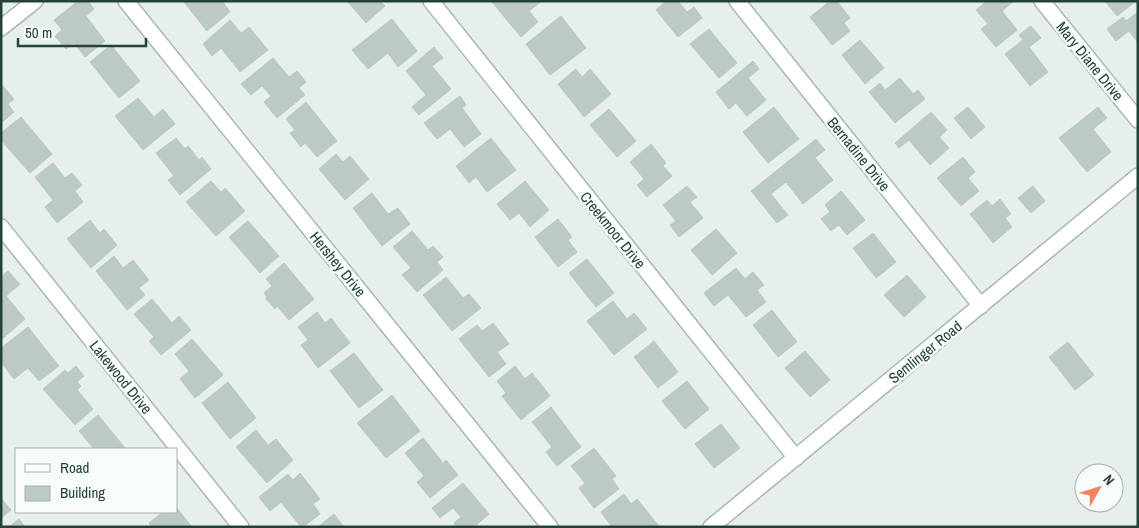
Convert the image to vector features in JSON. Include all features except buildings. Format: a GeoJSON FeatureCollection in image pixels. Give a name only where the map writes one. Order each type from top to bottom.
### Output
{"type":"FeatureCollection","features":[{"type":"Feature","properties":{"kind":"street"},"geometry":{"type":"LineString","coordinates":[[1,28],[35,1]]}},
{"type":"Feature","properties":{"kind":"street","name":"Hershey Drive"},"geometry":{"type":"LineString","coordinates":[[126,1],[550,527]]}},
{"type":"Feature","properties":{"kind":"street","name":"Creekmoor Drive"},"geometry":{"type":"LineString","coordinates":[[431,1],[796,458]]}},
{"type":"Feature","properties":{"kind":"street","name":"Bernadine Drive"},"geometry":{"type":"LineString","coordinates":[[737,1],[981,306]]}},
{"type":"Feature","properties":{"kind":"street","name":"Mary Diane Drive"},"geometry":{"type":"LineString","coordinates":[[1042,1],[1138,120]]}},
{"type":"Feature","properties":{"kind":"street","name":"Semlinger Road"},"geometry":{"type":"LineString","coordinates":[[711,527],[1138,176]]}},
{"type":"Feature","properties":{"kind":"street","name":"Lakewood Drive"},"geometry":{"type":"LineString","coordinates":[[1,227],[178,448]]}},
{"type":"Feature","properties":{"kind":"street","name":"Lakewood Drive"},"geometry":{"type":"LineString","coordinates":[[178,448],[241,527]]}}]}
